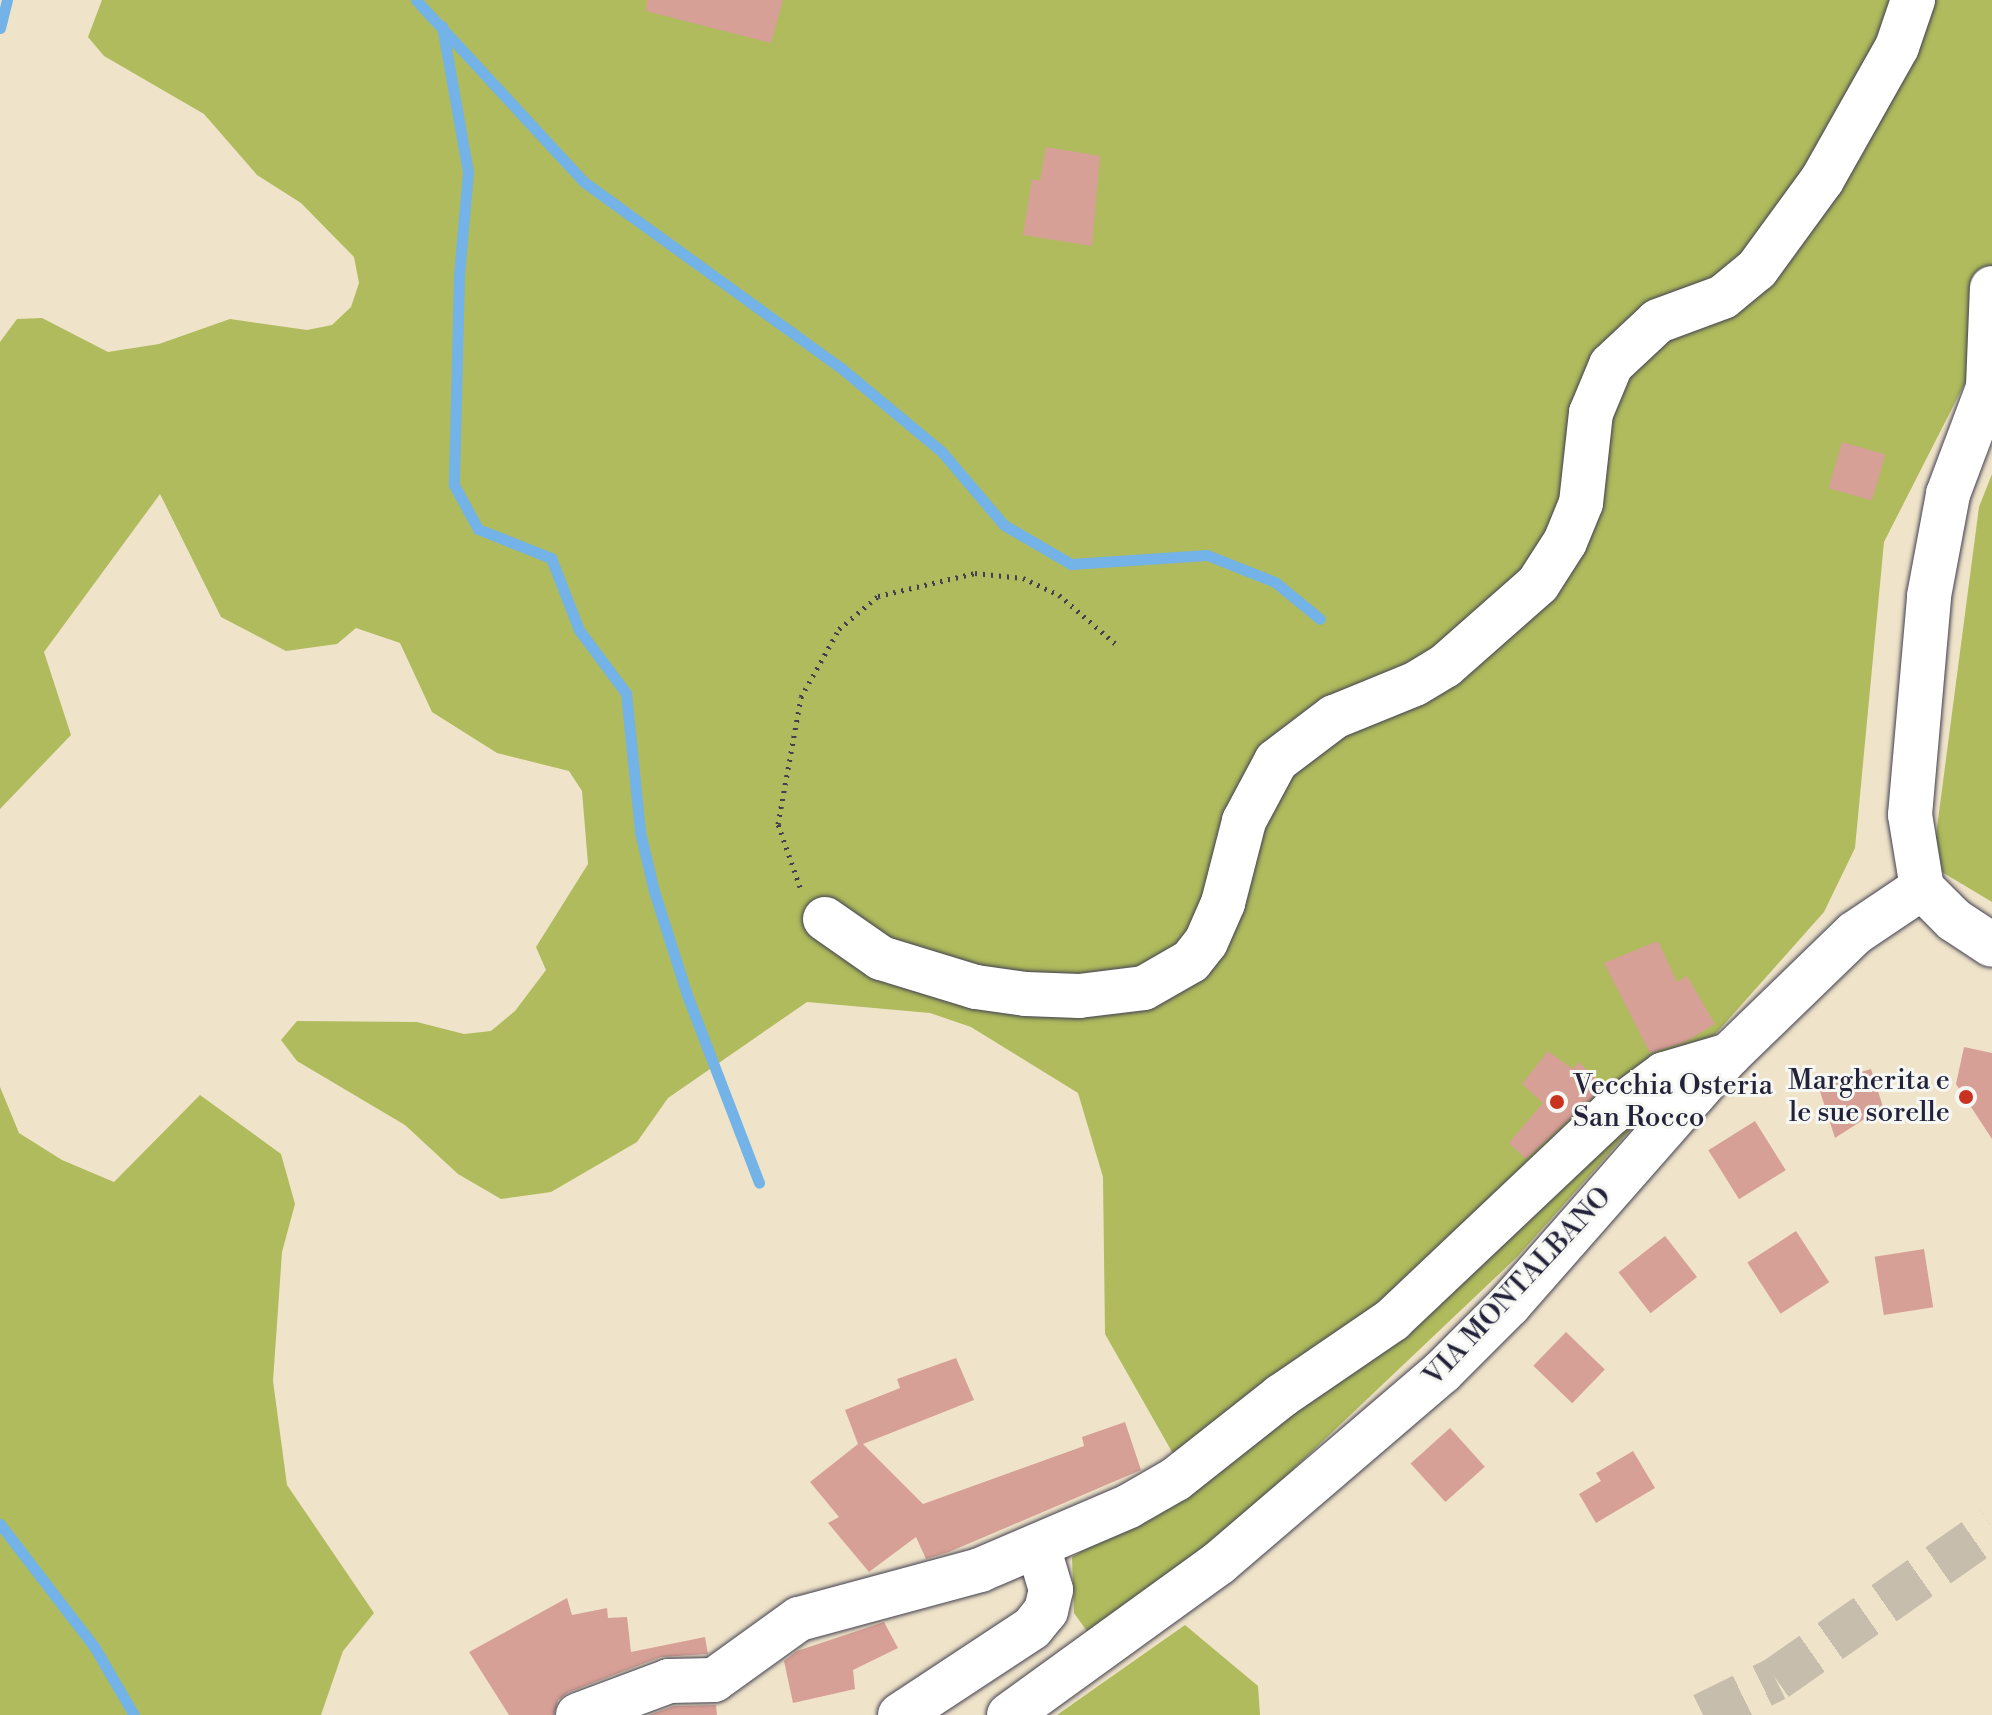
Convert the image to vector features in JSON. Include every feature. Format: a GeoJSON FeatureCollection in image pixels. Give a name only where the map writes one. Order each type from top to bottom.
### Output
{"type":"FeatureCollection","features":[{"type":"Feature","properties":{"kind":"street"},"geometry":{"type":"LineString","coordinates":[[825,919],[881,958],[976,987],[1026,994],[1079,996],[1144,988],[1191,961],[1206,942],[1223,903],[1244,821],[1276,761],[1334,717],[1415,684],[1445,666],[1538,584],[1565,542],[1581,503],[1591,413],[1611,365],[1658,321],[1723,297],[1757,269],[1829,167],[1897,47],[1913,0]]}},
{"type":"Feature","properties":{"kind":"street"},"geometry":{"type":"LineString","coordinates":[[1992,288],[1990,381],[1948,494],[1929,596],[1910,815],[1922,888],[1954,920],[1992,945]]}},
{"type":"Feature","properties":{"kind":"street","name":"VIA MONTALBANO"},"geometry":{"type":"LineString","coordinates":[[1009,1715],[1219,1563],[1442,1372],[1509,1305],[1729,1055],[1855,933],[1922,888]]}},
{"type":"Feature","properties":{"kind":"street"},"geometry":{"type":"LineString","coordinates":[[578,1715],[669,1681],[714,1680],[799,1619],[980,1570],[1129,1506],[1176,1479],[1281,1396],[1392,1320],[1610,1114],[1664,1074],[1729,1055]]}},
{"type":"Feature","properties":{"kind":"street"},"geometry":{"type":"LineString","coordinates":[[900,1715],[1032,1628],[1046,1611],[1051,1590],[1038,1546]]}},
{"type":"Feature","properties":{"kind":"path"},"geometry":{"type":"LineString","coordinates":[[825,919],[806,900],[778,824],[801,697],[839,629],[878,596],[975,573],[1023,578],[1059,595],[1118,646]]}},
{"type":"Feature","properties":{"kind":"green space"},"geometry":{"type":"Polygon","coordinates":[[[102,0],[1992,0],[1992,330],[1884,542],[1855,848],[1824,912],[1517,1257],[1245,1515],[1089,1634],[1074,1613],[1072,1557],[1192,1487],[1105,1334],[1103,1177],[1078,1093],[971,1027],[930,1013],[807,1002],[668,1098],[637,1142],[551,1192],[501,1199],[458,1174],[405,1125],[297,1061],[281,1040],[297,1021],[417,1022],[464,1034],[491,1031],[515,1011],[546,970],[536,947],[588,864],[582,791],[569,771],[497,753],[432,712],[400,643],[356,628],[337,644],[286,651],[221,617],[160,494],[44,652],[71,735],[0,809],[0,342],[17,319],[42,318],[108,352],[159,344],[230,319],[307,330],[332,325],[351,307],[359,283],[354,257],[301,203],[257,175],[204,114],[104,56],[88,37],[102,0]]]}},
{"type":"Feature","properties":{"kind":"green space"},"geometry":{"type":"Polygon","coordinates":[[[1992,474],[1992,902],[1932,866],[1979,507],[1992,474]]]}},
{"type":"Feature","properties":{"kind":"green space"},"geometry":{"type":"Polygon","coordinates":[[[0,1087],[19,1133],[62,1160],[114,1182],[200,1095],[281,1154],[295,1204],[282,1252],[273,1381],[287,1485],[374,1613],[343,1651],[321,1715],[0,1715],[0,1087]]]}},
{"type":"Feature","properties":{"kind":"green space"},"geometry":{"type":"Polygon","coordinates":[[[1185,1625],[1258,1686],[1260,1715],[1057,1715],[1185,1625]]]}},
{"type":"Feature","properties":{"kind":"building"},"geometry":{"type":"Polygon","coordinates":[[[647,0],[783,0],[771,43],[646,11],[647,0]]]}},
{"type":"Feature","properties":{"kind":"building"},"geometry":{"type":"Polygon","coordinates":[[[1046,147],[1100,156],[1092,246],[1023,235],[1032,179],[1040,181],[1046,147]]]}},
{"type":"Feature","properties":{"kind":"building"},"geometry":{"type":"Polygon","coordinates":[[[1842,442],[1885,454],[1872,501],[1829,488],[1842,442]]]}},
{"type":"Feature","properties":{"kind":"building"},"geometry":{"type":"Polygon","coordinates":[[[1658,941],[1677,982],[1687,976],[1715,1024],[1685,1042],[1650,1053],[1604,963],[1658,941]]]}},
{"type":"Feature","properties":{"kind":"building","name":"Margherita e le sue sorelle"},"geometry":{"type":"Polygon","coordinates":[[[1964,1047],[1992,1053],[1992,1139],[1956,1084],[1964,1047]]]}},
{"type":"Feature","properties":{"kind":"building"},"geometry":{"type":"Polygon","coordinates":[[[1548,1051],[1573,1069],[1579,1062],[1604,1087],[1526,1159],[1509,1143],[1543,1103],[1522,1084],[1548,1051]]]}},
{"type":"Feature","properties":{"kind":"building"},"geometry":{"type":"Polygon","coordinates":[[[1871,1069],[1883,1107],[1835,1138],[1818,1085],[1871,1069]]]}},
{"type":"Feature","properties":{"kind":"building"},"geometry":{"type":"Polygon","coordinates":[[[1755,1121],[1786,1170],[1739,1199],[1708,1150],[1755,1121]]]}},
{"type":"Feature","properties":{"kind":"building"},"geometry":{"type":"Polygon","coordinates":[[[1796,1231],[1829,1282],[1781,1314],[1747,1263],[1796,1231]]]}},
{"type":"Feature","properties":{"kind":"building"},"geometry":{"type":"Polygon","coordinates":[[[1665,1236],[1697,1277],[1651,1313],[1619,1272],[1665,1236]]]}},
{"type":"Feature","properties":{"kind":"building"},"geometry":{"type":"Polygon","coordinates":[[[1924,1249],[1933,1307],[1884,1315],[1875,1257],[1924,1249]]]}},
{"type":"Feature","properties":{"kind":"building"},"geometry":{"type":"Polygon","coordinates":[[[1566,1332],[1605,1370],[1572,1403],[1533,1366],[1566,1332]]]}},
{"type":"Feature","properties":{"kind":"building"},"geometry":{"type":"Polygon","coordinates":[[[956,1358],[974,1400],[863,1444],[923,1504],[1084,1446],[1082,1437],[1125,1422],[1141,1470],[926,1559],[916,1537],[869,1572],[828,1523],[839,1517],[810,1482],[858,1444],[845,1410],[900,1388],[897,1379],[956,1358]]]}},
{"type":"Feature","properties":{"kind":"building"},"geometry":{"type":"Polygon","coordinates":[[[1450,1428],[1485,1467],[1445,1502],[1411,1463],[1450,1428]]]}},
{"type":"Feature","properties":{"kind":"building"},"geometry":{"type":"Polygon","coordinates":[[[1633,1451],[1655,1488],[1596,1523],[1579,1494],[1601,1481],[1596,1473],[1633,1451]]]}},
{"type":"Feature","properties":{"kind":"building"},"geometry":{"type":"Polygon","coordinates":[[[567,1598],[572,1615],[607,1608],[608,1618],[627,1617],[631,1652],[705,1637],[708,1654],[661,1657],[569,1692],[558,1700],[554,1715],[509,1715],[469,1652],[567,1598]]]}},
{"type":"Feature","properties":{"kind":"building"},"geometry":{"type":"Polygon","coordinates":[[[884,1622],[898,1648],[853,1670],[855,1689],[793,1703],[784,1661],[797,1651],[884,1622]]]}},
{"type":"Feature","properties":{"kind":"building"},"geometry":{"type":"Polygon","coordinates":[[[716,1705],[717,1715],[649,1715],[674,1706],[716,1705]]]}},
{"type":"Feature","properties":{"kind":"waterway"},"geometry":{"type":"LineString","coordinates":[[0,28],[7,0]]}},
{"type":"Feature","properties":{"kind":"waterway"},"geometry":{"type":"LineString","coordinates":[[416,0],[584,182],[841,368],[942,452],[1004,525],[1071,564],[1207,555],[1275,582],[1320,619]]}},
{"type":"Feature","properties":{"kind":"waterway"},"geometry":{"type":"LineString","coordinates":[[442,26],[468,172],[459,275],[454,485],[478,529],[551,558],[579,630],[626,693],[640,832],[654,891],[687,995],[759,1183]]}},
{"type":"Feature","properties":{"kind":"waterway"},"geometry":{"type":"LineString","coordinates":[[0,1524],[95,1648],[134,1715]]}},
{"type":"Feature","properties":{"kind":"tunnel"},"geometry":{"type":"LineString","coordinates":[[1703,1715],[1776,1679],[1992,1528]]}},
{"type":"Feature","properties":{"kind":"place","name":"Margherita e le sue sorelle"},"geometry":{"type":"Point","coordinates":[1966,1097]}},
{"type":"Feature","properties":{"kind":"place","name":"Vecchia Osteria San Rocco"},"geometry":{"type":"Point","coordinates":[1557,1102]}}]}
